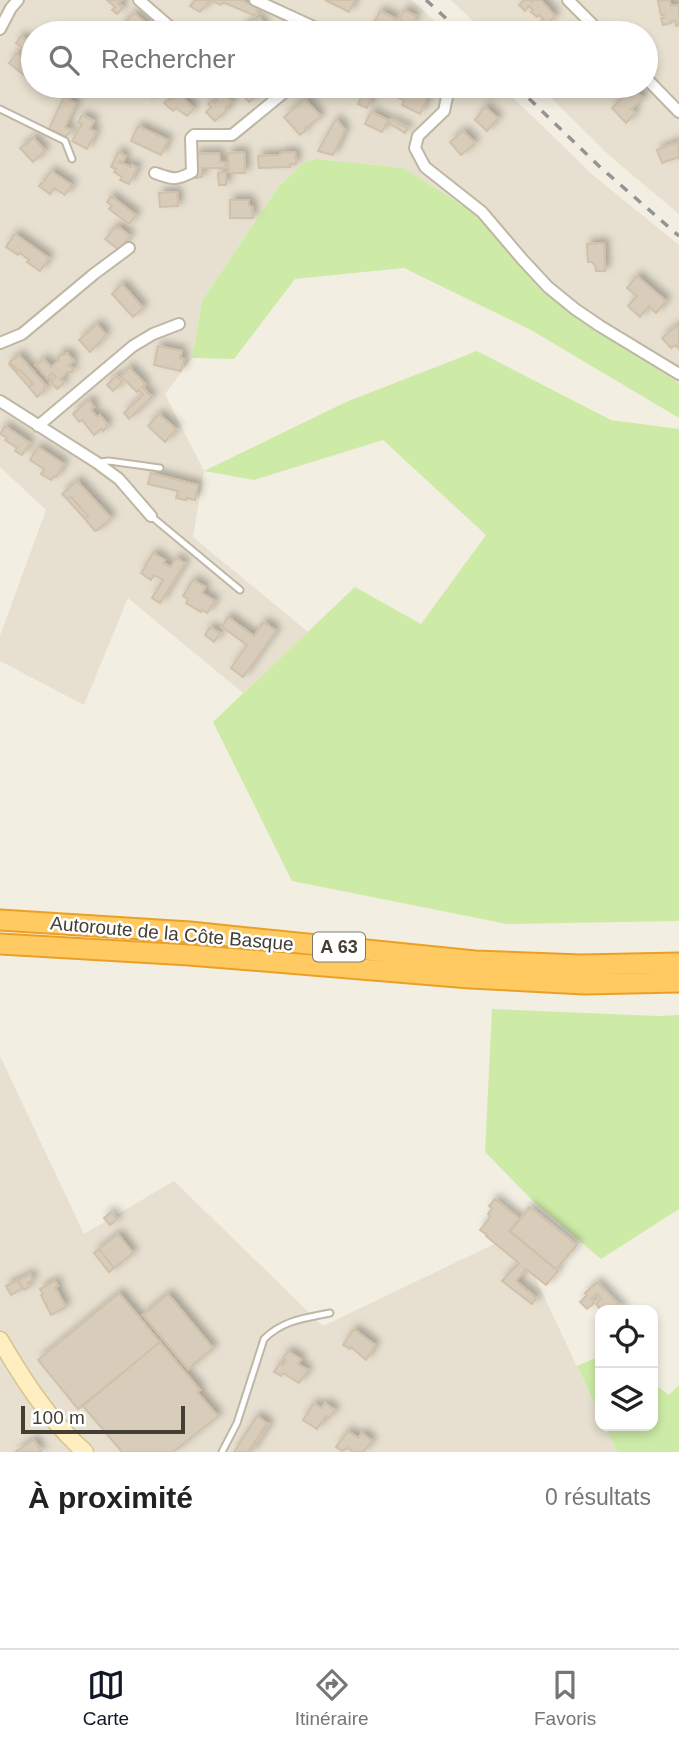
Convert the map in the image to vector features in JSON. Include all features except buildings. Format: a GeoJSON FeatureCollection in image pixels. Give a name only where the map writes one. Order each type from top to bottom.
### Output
{"type":"FeatureCollection","features":[{"type":"Feature","properties":{"kind":"highway","name":"Autoroute de la Côte Basque"},"geometry":{"type":"LineString","coordinates":[[0,920],[190,932],[475,961],[581,965],[679,963]]}},
{"type":"Feature","properties":{"kind":"highway","name":"Autoroute de la Côte Basque"},"geometry":{"type":"LineString","coordinates":[[0,944],[470,978],[584,984],[679,982]]}},
{"type":"Feature","properties":{"kind":"street"},"geometry":{"type":"LineString","coordinates":[[0,29],[18,0]]}},
{"type":"Feature","properties":{"kind":"street"},"geometry":{"type":"LineString","coordinates":[[139,0],[163,21]]}},
{"type":"Feature","properties":{"kind":"street"},"geometry":{"type":"LineString","coordinates":[[255,0],[301,21]]}},
{"type":"Feature","properties":{"kind":"street"},"geometry":{"type":"LineString","coordinates":[[568,0],[589,21]]}},
{"type":"Feature","properties":{"kind":"street"},"geometry":{"type":"LineString","coordinates":[[658,90],[679,112]]}},
{"type":"Feature","properties":{"kind":"street"},"geometry":{"type":"LineString","coordinates":[[155,173],[181,179],[192,172],[191,138],[194,135],[232,135],[277,98]]}},
{"type":"Feature","properties":{"kind":"street"},"geometry":{"type":"LineString","coordinates":[[447,98],[444,111],[418,136],[415,148],[425,167],[482,212],[548,286],[600,326],[679,374]]}},
{"type":"Feature","properties":{"kind":"street"},"geometry":{"type":"LineString","coordinates":[[0,343],[22,334],[129,248]]}},
{"type":"Feature","properties":{"kind":"street"},"geometry":{"type":"LineString","coordinates":[[38,426],[133,346],[153,334],[179,324]]}},
{"type":"Feature","properties":{"kind":"street"},"geometry":{"type":"LineString","coordinates":[[0,401],[119,479],[152,516]]}},
{"type":"Feature","properties":{"kind":"street"},"geometry":{"type":"LineString","coordinates":[[0,1340],[38,1401],[85,1452]]}},
{"type":"Feature","properties":{"kind":"lane"},"geometry":{"type":"LineString","coordinates":[[0,109],[65,141],[72,159]]}},
{"type":"Feature","properties":{"kind":"lane"},"geometry":{"type":"LineString","coordinates":[[96,462],[109,461],[160,468]]}},
{"type":"Feature","properties":{"kind":"lane"},"geometry":{"type":"LineString","coordinates":[[152,516],[240,590]]}},
{"type":"Feature","properties":{"kind":"lane"},"geometry":{"type":"LineString","coordinates":[[222,1452],[237,1423],[264,1339],[274,1328],[293,1320],[330,1313]]}},
{"type":"Feature","properties":{"kind":"shaded area"},"geometry":{"type":"Polygon","coordinates":[[[0,0],[412,0],[435,21],[21,21],[21,98],[513,98],[594,176],[679,245],[679,383],[629,351],[543,288],[473,212],[404,168],[317,159],[306,161],[278,187],[202,301],[192,358],[165,394],[204,471],[193,537],[308,632],[243,693],[128,598],[84,705],[0,661],[0,636],[46,510],[0,467],[0,0]]]}},
{"type":"Feature","properties":{"kind":"shaded area"},"geometry":{"type":"Polygon","coordinates":[[[451,0],[679,0],[679,214],[611,157],[551,98],[658,98],[658,21],[473,21],[451,0]]]}},
{"type":"Feature","properties":{"kind":"shaded area"},"geometry":{"type":"Polygon","coordinates":[[[0,1056],[84,1234],[174,1181],[323,1326],[515,1234],[595,1405],[595,1431],[607,1431],[619,1452],[0,1452],[0,1056]]]}},
{"type":"Feature","properties":{"kind":"green space"},"geometry":{"type":"Polygon","coordinates":[[[317,159],[404,168],[473,212],[543,288],[629,351],[679,383],[679,418],[531,330],[404,268],[295,279],[234,359],[192,358],[202,301],[278,187],[306,161],[317,159]]]}},
{"type":"Feature","properties":{"kind":"green space"},"geometry":{"type":"Polygon","coordinates":[[[477,351],[611,420],[679,429],[679,921],[507,924],[292,881],[213,722],[355,587],[421,624],[486,535],[383,440],[254,480],[204,471],[346,402],[477,351]]]}},
{"type":"Feature","properties":{"kind":"green space"},"geometry":{"type":"Polygon","coordinates":[[[492,1009],[679,1015],[679,1209],[601,1259],[533,1201],[485,1152],[492,1009]]]}},
{"type":"Feature","properties":{"kind":"green space"},"geometry":{"type":"Polygon","coordinates":[[[595,1358],[595,1405],[577,1366],[595,1358]]]}},
{"type":"Feature","properties":{"kind":"green space"},"geometry":{"type":"Polygon","coordinates":[[[679,1385],[679,1452],[616,1450],[607,1431],[658,1431],[658,1387],[669,1395],[679,1385]]]}},
{"type":"Feature","properties":{"kind":"railway"},"geometry":{"type":"LineString","coordinates":[[426,0],[449,21]]}},
{"type":"Feature","properties":{"kind":"railway"},"geometry":{"type":"LineString","coordinates":[[528,98],[600,167],[679,236]]}}]}
